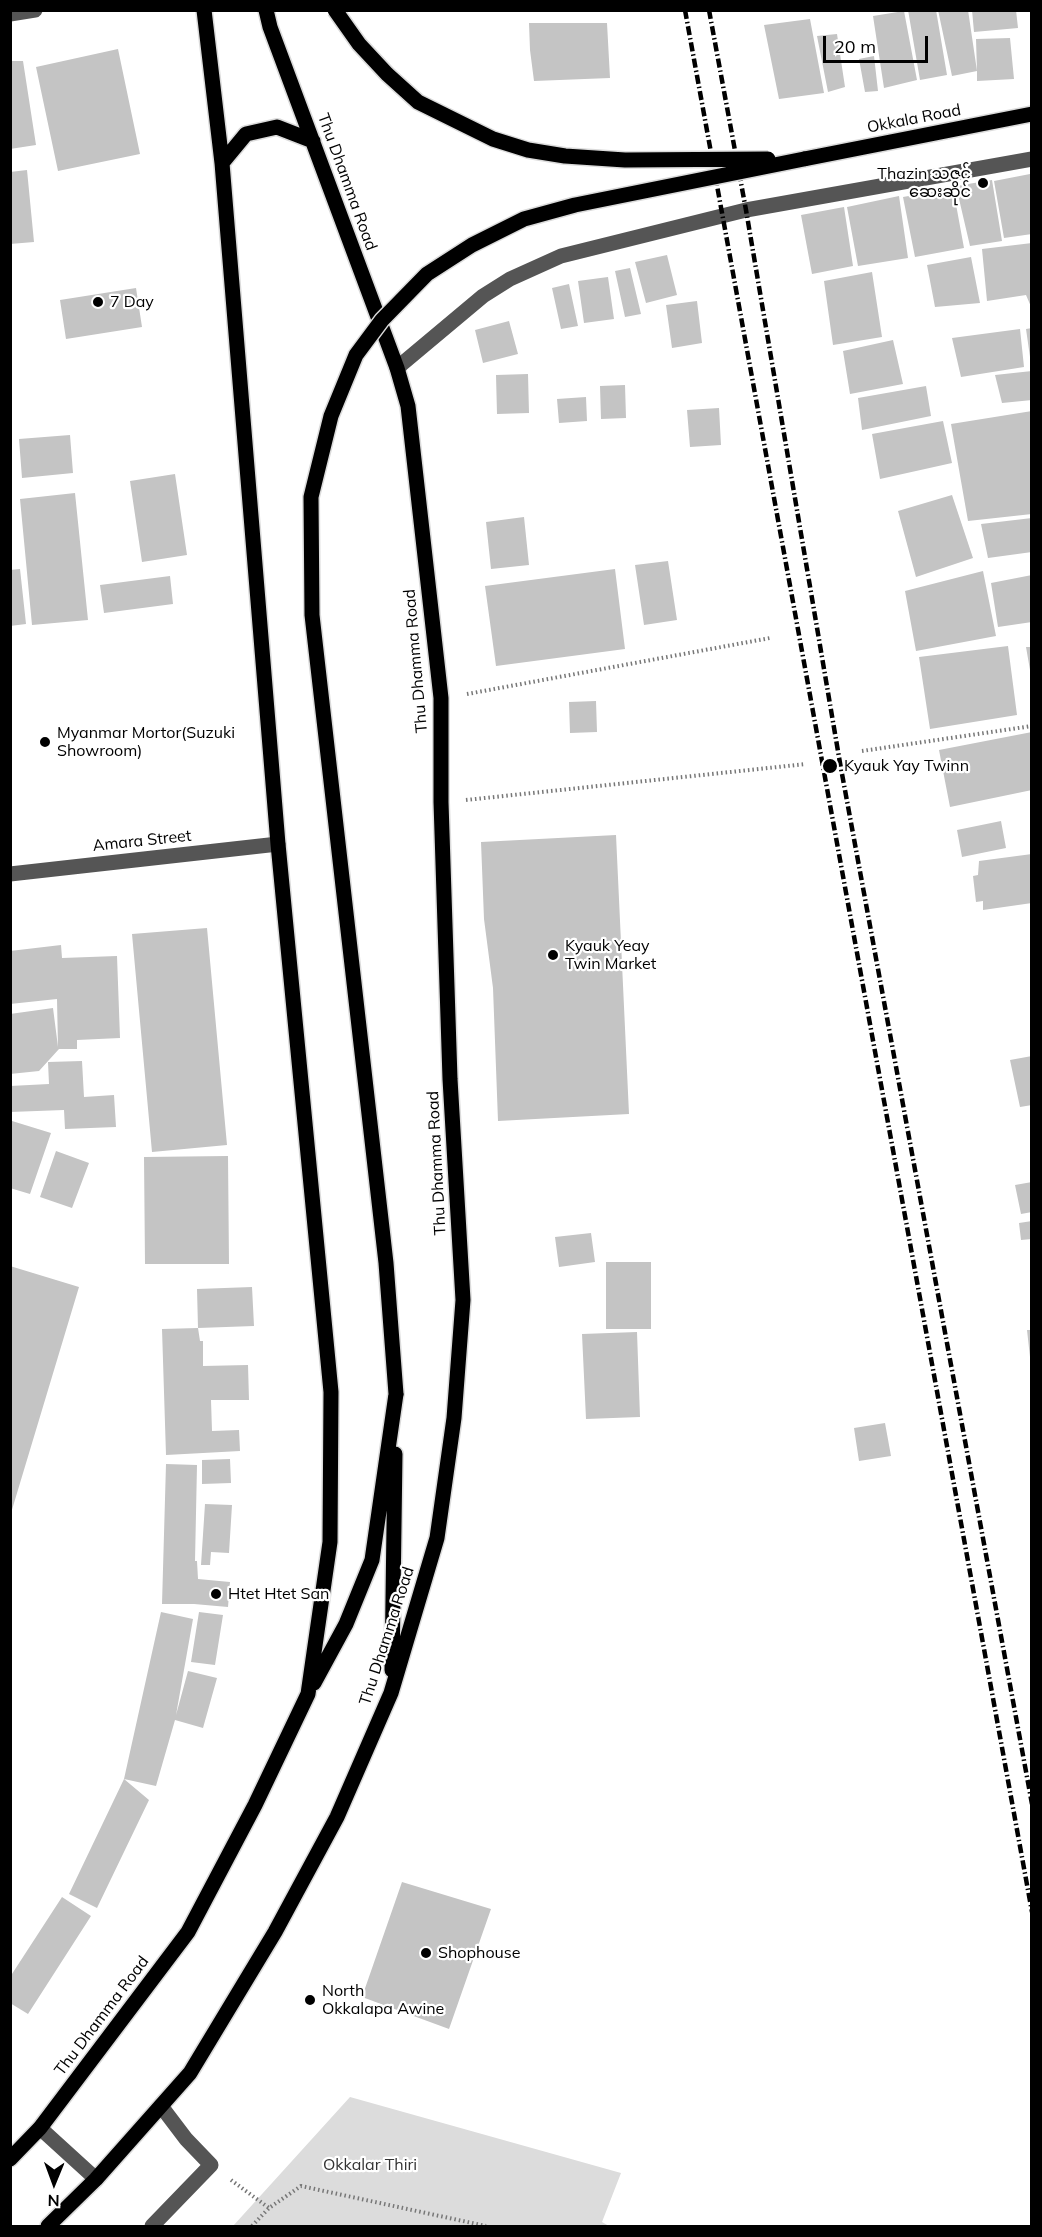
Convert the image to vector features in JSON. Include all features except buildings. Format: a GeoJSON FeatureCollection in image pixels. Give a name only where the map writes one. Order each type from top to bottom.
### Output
{"type":"FeatureCollection","features":[{"type":"Feature","properties":{"kind":"main road","name":"Thu Dhamma Road"},"geometry":{"type":"LineString","coordinates":[[10,2158],[40,2128],[188,1932],[255,1805],[308,1694],[330,1542],[331,1392],[278,844],[222,163],[204,10]]}},
{"type":"Feature","properties":{"kind":"main road","name":"Thu Dhamma Road"},"geometry":{"type":"LineString","coordinates":[[48,2226],[96,2179],[190,2073],[275,1932],[337,1817],[391,1693],[437,1538],[454,1418],[463,1300],[450,1079],[441,802],[441,698],[408,406],[397,368],[266,10]]}},
{"type":"Feature","properties":{"kind":"main road"},"geometry":{"type":"LineString","coordinates":[[335,10],[359,44],[418,102],[493,139],[528,150],[565,156],[625,160],[804,159]]}},
{"type":"Feature","properties":{"kind":"main road","name":"Okkala Road"},"geometry":{"type":"LineString","coordinates":[[804,159],[1032,114]]}},
{"type":"Feature","properties":{"kind":"main road"},"geometry":{"type":"LineString","coordinates":[[222,163],[246,134],[277,127],[313,141]]}},
{"type":"Feature","properties":{"kind":"main road"},"geometry":{"type":"LineString","coordinates":[[391,1693],[396,1394],[386,1263],[312,615],[311,497],[331,416],[356,355],[382,320],[427,274],[471,245],[524,219],[575,205],[804,159]]}},
{"type":"Feature","properties":{"kind":"main road"},"geometry":{"type":"LineString","coordinates":[[308,1694],[346,1624],[372,1560],[396,1394]]}},
{"type":"Feature","properties":{"kind":"street"},"geometry":{"type":"LineString","coordinates":[[10,14],[35,10]]}},
{"type":"Feature","properties":{"kind":"street"},"geometry":{"type":"LineString","coordinates":[[397,368],[483,297],[510,279],[561,256],[746,210],[1032,159]]}},
{"type":"Feature","properties":{"kind":"street","name":"Amara Street"},"geometry":{"type":"LineString","coordinates":[[10,874],[278,844]]}},
{"type":"Feature","properties":{"kind":"street"},"geometry":{"type":"LineString","coordinates":[[152,2226],[211,2165],[186,2139],[161,2106]]}},
{"type":"Feature","properties":{"kind":"street"},"geometry":{"type":"LineString","coordinates":[[40,2128],[96,2179]]}},
{"type":"Feature","properties":{"kind":"path"},"geometry":{"type":"LineString","coordinates":[[441,698],[770,638]]}},
{"type":"Feature","properties":{"kind":"path"},"geometry":{"type":"LineString","coordinates":[[862,751],[1032,726]]}},
{"type":"Feature","properties":{"kind":"path"},"geometry":{"type":"LineString","coordinates":[[441,802],[806,764]]}},
{"type":"Feature","properties":{"kind":"path"},"geometry":{"type":"LineString","coordinates":[[211,2165],[269,2208]]}},
{"type":"Feature","properties":{"kind":"path"},"geometry":{"type":"LineString","coordinates":[[252,2226],[269,2208],[301,2186],[486,2226]]}},
{"type":"Feature","properties":{"kind":"green space","name":"Okkalar Thiri"},"geometry":{"type":"Polygon","coordinates":[[[350,2097],[621,2173],[602,2222],[609,2226],[233,2226],[350,2097]]]}},
{"type":"Feature","properties":{"kind":"railway"},"geometry":{"type":"LineString","coordinates":[[685,10],[1032,1912]]}},
{"type":"Feature","properties":{"kind":"railway"},"geometry":{"type":"LineString","coordinates":[[709,10],[746,210],[840,763],[1032,1804]]}},
{"type":"Feature","properties":{"kind":"place","name":"Thazin သဇင် ဆေးဆိုင်"},"geometry":{"type":"Point","coordinates":[983,183]}},
{"type":"Feature","properties":{"kind":"place","name":"7 Day"},"geometry":{"type":"Point","coordinates":[98,302]}},
{"type":"Feature","properties":{"kind":"place","name":"Myanmar Mortor(Suzuki Showroom)"},"geometry":{"type":"Point","coordinates":[45,742]}},
{"type":"Feature","properties":{"kind":"place","name":"Kyauk Yay Twinn"},"geometry":{"type":"Point","coordinates":[830,766]}},
{"type":"Feature","properties":{"kind":"place","name":"Kyauk Yeay Twin Market"},"geometry":{"type":"Point","coordinates":[553,955]}},
{"type":"Feature","properties":{"kind":"place","name":"Htet Htet San"},"geometry":{"type":"Point","coordinates":[216,1594]}},
{"type":"Feature","properties":{"kind":"place","name":"Shophouse"},"geometry":{"type":"Point","coordinates":[426,1953]}},
{"type":"Feature","properties":{"kind":"place","name":"North Okkalapa Awine"},"geometry":{"type":"Point","coordinates":[310,2000]}}]}
